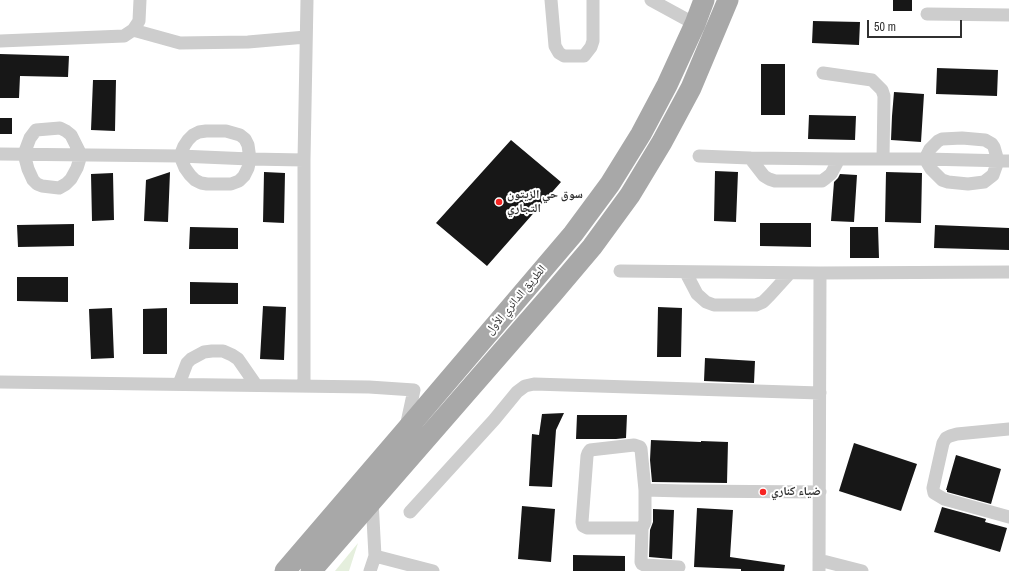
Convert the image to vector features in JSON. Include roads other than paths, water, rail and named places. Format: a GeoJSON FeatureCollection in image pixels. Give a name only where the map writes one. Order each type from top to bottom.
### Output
{"type":"FeatureCollection","features":[{"type":"Feature","properties":{"kind":"main road","name":"الطريق الدائري الأول"},"geometry":{"type":"LineString","coordinates":[[285,571],[573,234],[610,184],[641,134],[667,85],[695,24],[704,0]]}},
{"type":"Feature","properties":{"kind":"main road","name":"الطريق الدائري الأول"},"geometry":{"type":"LineString","coordinates":[[310,571],[592,247],[630,195],[662,142],[691,88],[728,0]]}},
{"type":"Feature","properties":{"kind":"street"},"geometry":{"type":"LineString","coordinates":[[0,41],[124,36],[133,30],[139,21],[140,0]]}},
{"type":"Feature","properties":{"kind":"street"},"geometry":{"type":"LineString","coordinates":[[304,386],[304,160],[307,0]]}},
{"type":"Feature","properties":{"kind":"street"},"geometry":{"type":"LineString","coordinates":[[551,0],[555,46],[559,53],[564,56],[584,56],[591,47],[593,41],[593,0]]}},
{"type":"Feature","properties":{"kind":"street"},"geometry":{"type":"LineString","coordinates":[[651,0],[695,24]]}},
{"type":"Feature","properties":{"kind":"street"},"geometry":{"type":"LineString","coordinates":[[927,14],[1009,15]]}},
{"type":"Feature","properties":{"kind":"street"},"geometry":{"type":"LineString","coordinates":[[133,30],[180,43],[248,42],[306,37]]}},
{"type":"Feature","properties":{"kind":"street"},"geometry":{"type":"LineString","coordinates":[[823,73],[872,80],[882,90],[884,96],[884,159]]}},
{"type":"Feature","properties":{"kind":"street"},"geometry":{"type":"LineString","coordinates":[[60,128],[66,130],[71,135],[81,155],[77,168],[71,179],[59,188],[37,184],[33,180],[28,169],[24,154],[30,138],[36,130],[60,128]]}},
{"type":"Feature","properties":{"kind":"street"},"geometry":{"type":"LineString","coordinates":[[206,131],[226,131],[240,135],[245,139],[248,145],[250,159],[244,176],[239,181],[231,184],[207,184],[195,180],[190,175],[180,156],[184,146],[193,135],[206,131]]}},
{"type":"Feature","properties":{"kind":"street"},"geometry":{"type":"LineString","coordinates":[[962,138],[985,140],[989,142],[1004,161],[984,182],[968,184],[942,180],[931,169],[926,159],[930,149],[938,141],[942,139],[962,138]]}},
{"type":"Feature","properties":{"kind":"street"},"geometry":{"type":"LineString","coordinates":[[0,154],[180,156],[304,160]]}},
{"type":"Feature","properties":{"kind":"street"},"geometry":{"type":"LineString","coordinates":[[699,156],[1004,161]]}},
{"type":"Feature","properties":{"kind":"street"},"geometry":{"type":"LineString","coordinates":[[750,158],[764,176],[775,181],[822,181],[831,174],[839,159]]}},
{"type":"Feature","properties":{"kind":"street"},"geometry":{"type":"LineString","coordinates":[[620,271],[790,273],[1009,272]]}},
{"type":"Feature","properties":{"kind":"street"},"geometry":{"type":"LineString","coordinates":[[686,272],[697,294],[706,302],[714,305],[756,305],[763,302],[790,273]]}},
{"type":"Feature","properties":{"kind":"street"},"geometry":{"type":"LineString","coordinates":[[820,273],[820,565],[862,571]]}},
{"type":"Feature","properties":{"kind":"street"},"geometry":{"type":"LineString","coordinates":[[179,384],[187,363],[191,359],[204,352],[223,351],[238,359],[256,385]]}},
{"type":"Feature","properties":{"kind":"street"},"geometry":{"type":"LineString","coordinates":[[0,382],[370,387],[414,390],[406,430]]}},
{"type":"Feature","properties":{"kind":"street"},"geometry":{"type":"LineString","coordinates":[[410,512],[494,420],[517,392],[525,386],[534,384],[820,393]]}},
{"type":"Feature","properties":{"kind":"street"},"geometry":{"type":"LineString","coordinates":[[1009,429],[957,434],[946,438],[943,443],[933,488],[934,493],[944,499],[1009,517]]}},
{"type":"Feature","properties":{"kind":"street"},"geometry":{"type":"LineString","coordinates":[[642,528],[587,528],[583,526],[582,522],[588,453],[590,450],[634,445],[639,446],[641,449],[645,490],[645,522],[642,528],[641,562],[644,565],[679,567]]}},
{"type":"Feature","properties":{"kind":"street"},"geometry":{"type":"LineString","coordinates":[[645,490],[820,492]]}},
{"type":"Feature","properties":{"kind":"street"},"geometry":{"type":"LineString","coordinates":[[370,571],[375,556],[372,500]]}},
{"type":"Feature","properties":{"kind":"street"},"geometry":{"type":"LineString","coordinates":[[375,556],[433,571]]}},
{"type":"Feature","properties":{"kind":"place","name":"سوق حي الزيتون التجاري"},"geometry":{"type":"Point","coordinates":[499,202]}},
{"type":"Feature","properties":{"kind":"place","name":"ضياء كناري"},"geometry":{"type":"Point","coordinates":[763,492]}}]}
